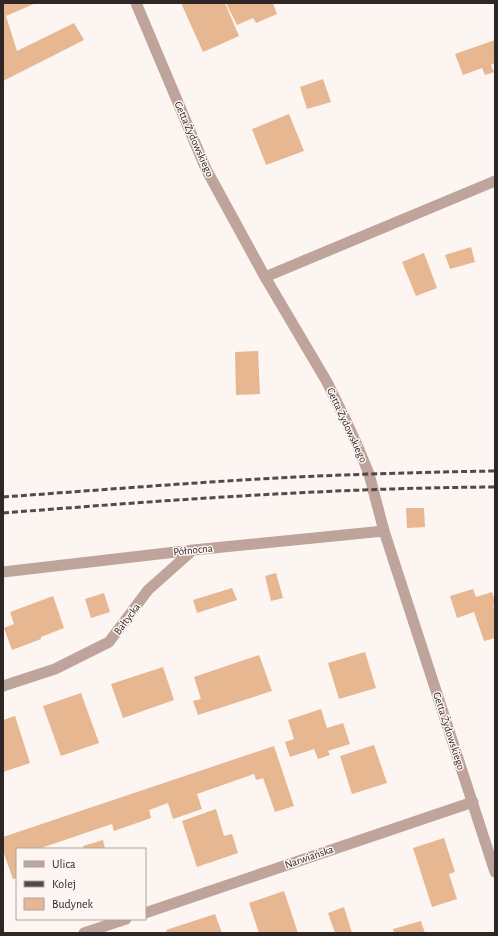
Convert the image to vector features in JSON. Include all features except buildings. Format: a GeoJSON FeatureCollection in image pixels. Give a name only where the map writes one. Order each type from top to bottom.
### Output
{"type":"FeatureCollection","features":[{"type":"Feature","properties":{"kind":"street","name":"Getta Żydowskiego"},"geometry":{"type":"LineString","coordinates":[[136,3],[206,169],[265,277],[327,382],[358,447],[369,474],[384,531],[495,872]]}},
{"type":"Feature","properties":{"kind":"street"},"geometry":{"type":"LineString","coordinates":[[265,277],[495,182]]}},
{"type":"Feature","properties":{"kind":"street","name":"Północna"},"geometry":{"type":"LineString","coordinates":[[3,572],[193,550],[384,531]]}},
{"type":"Feature","properties":{"kind":"street","name":"Bałtycka"},"geometry":{"type":"LineString","coordinates":[[3,686],[55,669],[109,642],[148,590],[193,550]]}},
{"type":"Feature","properties":{"kind":"street","name":"Narwiańska"},"geometry":{"type":"LineString","coordinates":[[146,913],[473,802]]}},
{"type":"Feature","properties":{"kind":"street"},"geometry":{"type":"LineString","coordinates":[[84,933],[123,920]]}},
{"type":"Feature","properties":{"kind":"railway"},"geometry":{"type":"LineString","coordinates":[[3,497],[296,477],[495,471]]}},
{"type":"Feature","properties":{"kind":"railway"},"geometry":{"type":"LineString","coordinates":[[3,513],[188,499],[310,492],[495,487]]}}]}
